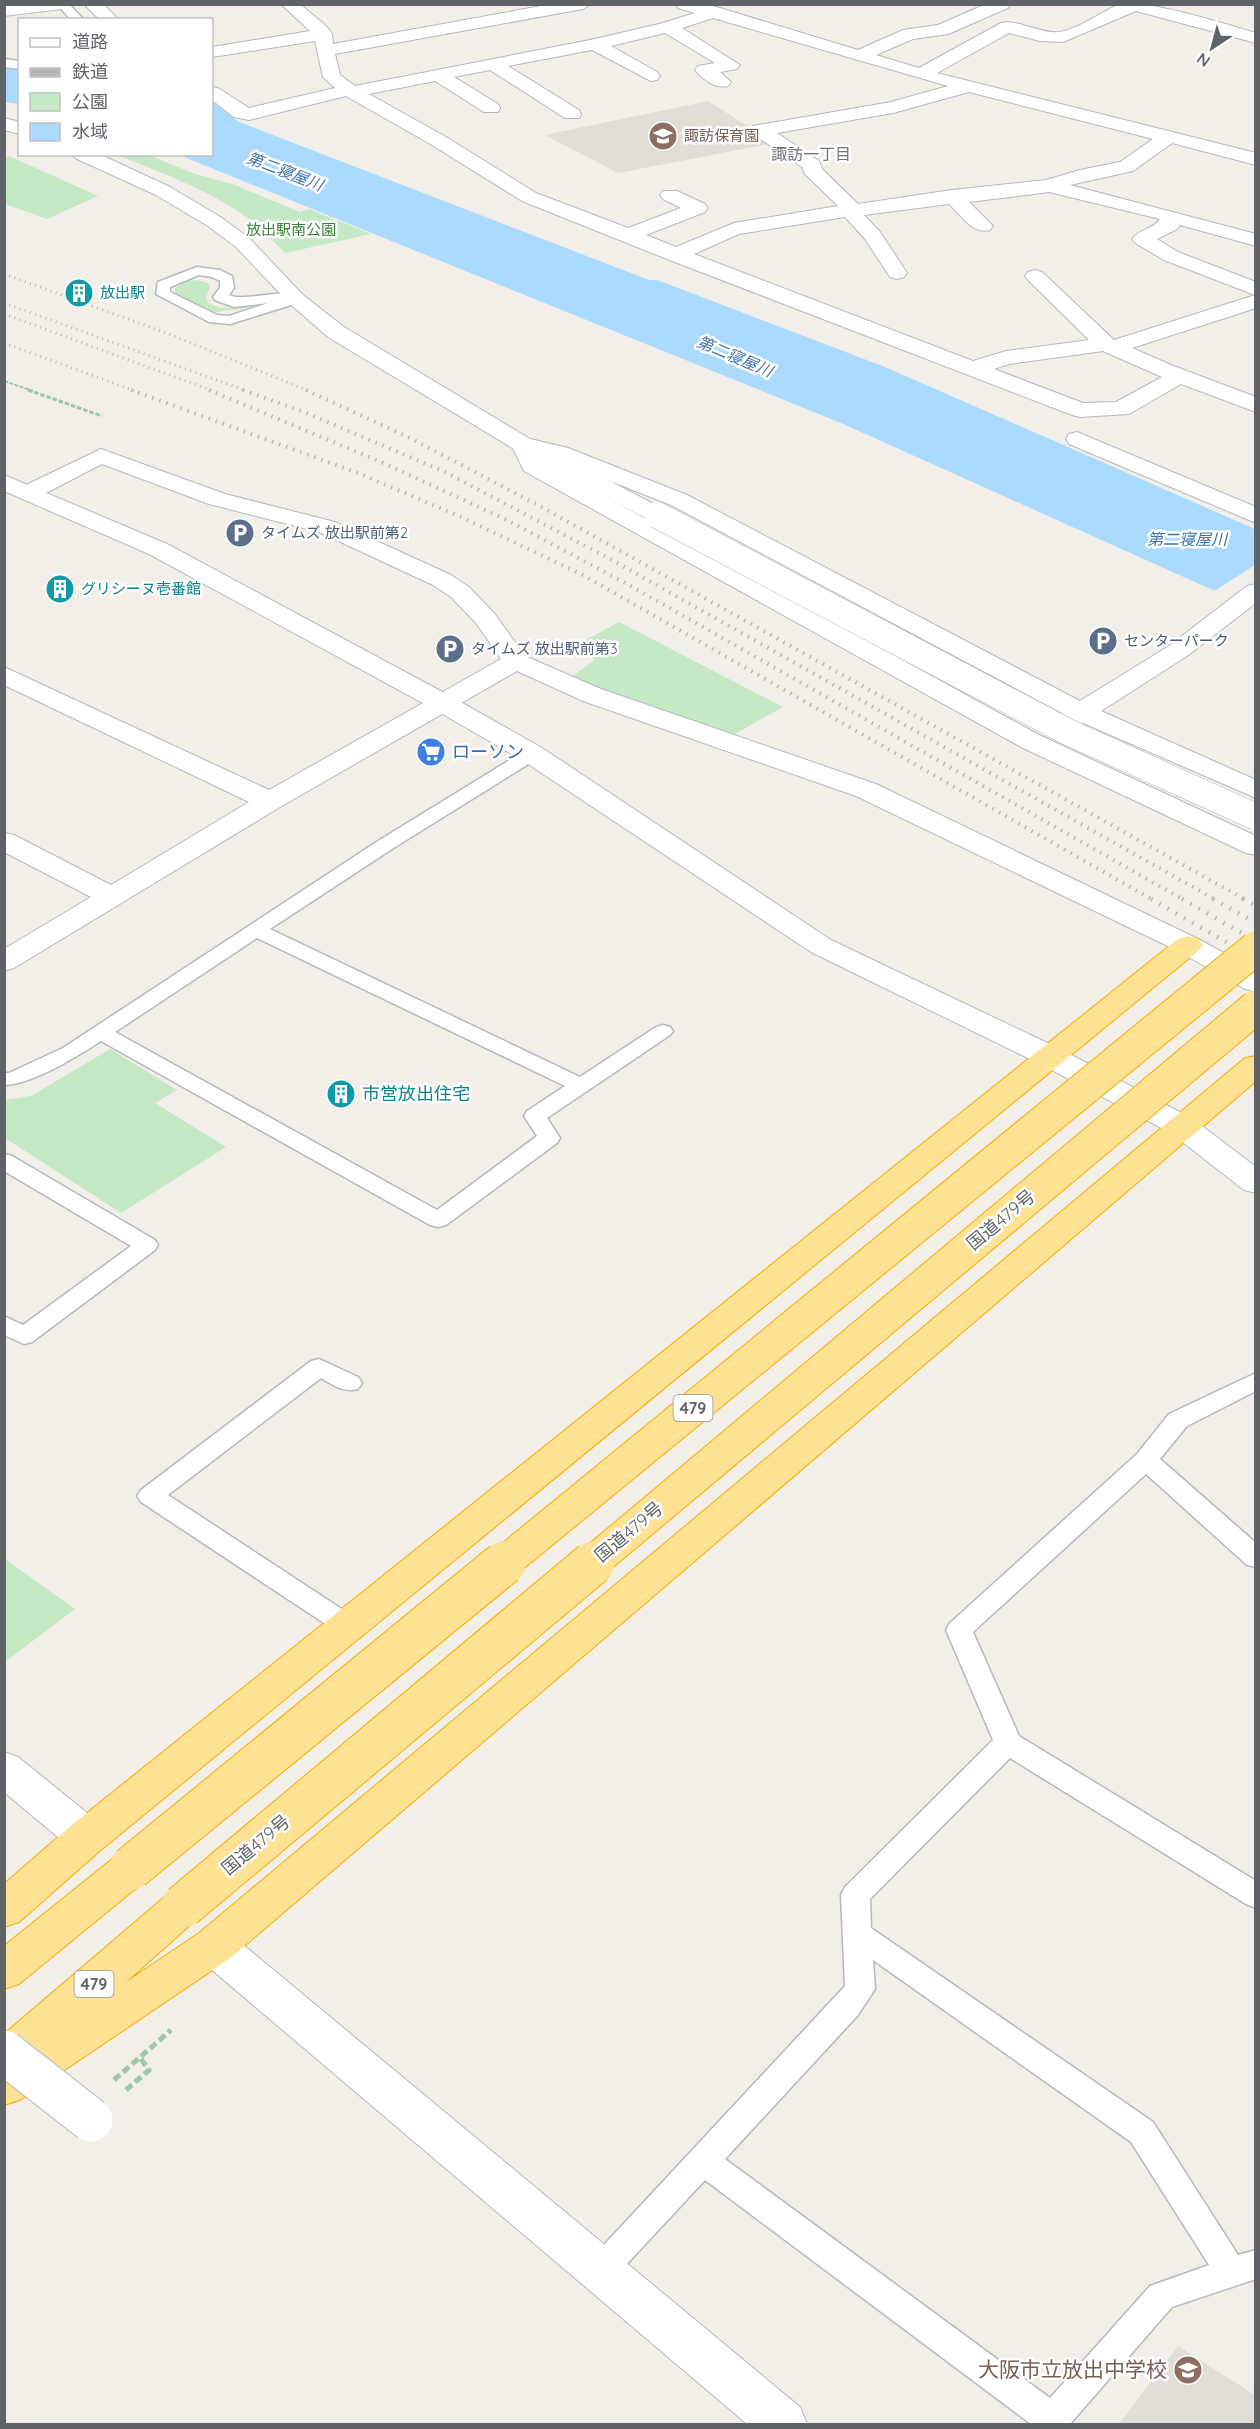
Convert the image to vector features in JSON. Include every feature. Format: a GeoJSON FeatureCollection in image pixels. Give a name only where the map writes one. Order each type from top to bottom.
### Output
{"type":"FeatureCollection","features":[{"type":"Feature","properties":{"kind":"highway"},"geometry":{"type":"LineString","coordinates":[[4,1910],[87,1837],[1188,945]]}},
{"type":"Feature","properties":{"kind":"highway","name":"479"},"geometry":{"type":"LineString","coordinates":[[4,1971],[1256,948]]}},
{"type":"Feature","properties":{"kind":"highway","name":"国道479号"},"geometry":{"type":"LineString","coordinates":[[4,2061],[183,1906],[1256,1007]]}},
{"type":"Feature","properties":{"kind":"highway"},"geometry":{"type":"LineString","coordinates":[[4,2086],[214,1946],[1256,1065]]}},
{"type":"Feature","properties":{"kind":"street"},"geometry":{"type":"LineString","coordinates":[[4,11],[62,4]]}},
{"type":"Feature","properties":{"kind":"street"},"geometry":{"type":"LineString","coordinates":[[92,4],[109,18]]}},
{"type":"Feature","properties":{"kind":"street"},"geometry":{"type":"LineString","coordinates":[[289,4],[325,42],[332,77],[351,91],[439,141],[530,197],[674,255],[1080,410],[1121,409],[1180,376]]}},
{"type":"Feature","properties":{"kind":"street"},"geometry":{"type":"LineString","coordinates":[[213,51],[325,42],[477,24],[560,6],[583,4]]}},
{"type":"Feature","properties":{"kind":"street"},"geometry":{"type":"LineString","coordinates":[[684,4],[921,74],[1256,159]]}},
{"type":"Feature","properties":{"kind":"street"},"geometry":{"type":"LineString","coordinates":[[859,56],[909,34],[942,30],[1002,4]]}},
{"type":"Feature","properties":{"kind":"street"},"geometry":{"type":"LineString","coordinates":[[957,8],[1007,27],[1041,36],[1062,37],[1131,5],[1256,38]]}},
{"type":"Feature","properties":{"kind":"street"},"geometry":{"type":"LineString","coordinates":[[458,11],[477,24]]}},
{"type":"Feature","properties":{"kind":"street"},"geometry":{"type":"LineString","coordinates":[[213,93],[241,113],[249,114],[351,91],[595,44],[668,27],[714,12]]}},
{"type":"Feature","properties":{"kind":"street"},"geometry":{"type":"LineString","coordinates":[[668,27],[731,65],[704,70],[722,82]]}},
{"type":"Feature","properties":{"kind":"street"},"geometry":{"type":"LineString","coordinates":[[921,74],[1007,27]]}},
{"type":"Feature","properties":{"kind":"street"},"geometry":{"type":"LineString","coordinates":[[714,55],[748,46],[782,32]]}},
{"type":"Feature","properties":{"kind":"street"},"geometry":{"type":"LineString","coordinates":[[595,44],[651,76]]}},
{"type":"Feature","properties":{"kind":"street"},"geometry":{"type":"LineString","coordinates":[[492,64],[572,114]]}},
{"type":"Feature","properties":{"kind":"street"},"geometry":{"type":"LineString","coordinates":[[438,75],[491,108]]}},
{"type":"Feature","properties":{"kind":"street"},"geometry":{"type":"LineString","coordinates":[[897,273],[873,236],[852,210],[812,170],[812,165],[760,130],[893,107],[971,86]]}},
{"type":"Feature","properties":{"kind":"street"},"geometry":{"type":"LineString","coordinates":[[674,255],[734,229],[952,196],[1049,186],[1080,176],[1126,167],[1168,137]]}},
{"type":"Feature","properties":{"kind":"street"},"geometry":{"type":"LineString","coordinates":[[86,156],[163,190],[215,222],[243,243],[296,299],[336,332],[522,444],[1068,732],[1256,817]]}},
{"type":"Feature","properties":{"kind":"street"},"geometry":{"type":"LineString","coordinates":[[1049,186],[1179,218],[1256,240]]}},
{"type":"Feature","properties":{"kind":"street"},"geometry":{"type":"LineString","coordinates":[[627,236],[698,208],[670,195]]}},
{"type":"Feature","properties":{"kind":"street"},"geometry":{"type":"LineString","coordinates":[[952,196],[983,226]]}},
{"type":"Feature","properties":{"kind":"street"},"geometry":{"type":"LineString","coordinates":[[1179,218],[1142,239],[1171,256],[1256,289]]}},
{"type":"Feature","properties":{"kind":"street"},"geometry":{"type":"LineString","coordinates":[[1035,276],[1109,345],[1220,393],[1256,405]]}},
{"type":"Feature","properties":{"kind":"street"},"geometry":{"type":"LineString","coordinates":[[974,368],[1006,358],[1109,345],[1256,301]]}},
{"type":"Feature","properties":{"kind":"street"},"geometry":{"type":"LineString","coordinates":[[1220,393],[1256,381]]}},
{"type":"Feature","properties":{"kind":"street"},"geometry":{"type":"LineString","coordinates":[[1077,439],[1256,516]]}},
{"type":"Feature","properties":{"kind":"street"},"geometry":{"type":"LineString","coordinates":[[522,444],[560,453],[679,500],[1083,713],[1256,790]]}},
{"type":"Feature","properties":{"kind":"street"},"geometry":{"type":"LineString","coordinates":[[522,444],[532,466],[1030,741],[1256,847]]}},
{"type":"Feature","properties":{"kind":"street"},"geometry":{"type":"LineString","coordinates":[[30,492],[101,456],[217,499],[327,527],[442,580],[460,592],[484,618],[516,661],[592,695],[866,790],[1188,945],[1256,983]]}},
{"type":"Feature","properties":{"kind":"street"},"geometry":{"type":"LineString","coordinates":[[4,482],[158,549],[441,702],[532,754],[821,946],[1051,1057],[1182,1126],[1256,1183]]}},
{"type":"Feature","properties":{"kind":"street"},"geometry":{"type":"LineString","coordinates":[[1030,741],[1083,713],[1179,651],[1246,598]]}},
{"type":"Feature","properties":{"kind":"street"},"geometry":{"type":"LineString","coordinates":[[4,962],[270,801],[516,661]]}},
{"type":"Feature","properties":{"kind":"street"},"geometry":{"type":"LineString","coordinates":[[4,675],[270,801]]}},
{"type":"Feature","properties":{"kind":"street"},"geometry":{"type":"LineString","coordinates":[[4,841],[113,897]]}},
{"type":"Feature","properties":{"kind":"street"},"geometry":{"type":"LineString","coordinates":[[4,1768],[87,1837]]}},
{"type":"Feature","properties":{"kind":"street"},"geometry":{"type":"LineString","coordinates":[[214,1946],[783,2424]]}},
{"type":"Feature","properties":{"kind":"street"},"geometry":{"type":"LineString","coordinates":[[4,2052],[98,2103]]}},
{"type":"Feature","properties":{"kind":"lane"},"geometry":{"type":"LineString","coordinates":[[62,4],[76,18]]}},
{"type":"Feature","properties":{"kind":"lane"},"geometry":{"type":"LineString","coordinates":[[205,271],[227,279],[227,288],[220,297],[234,303],[257,299],[296,299],[230,320],[214,319],[172,300],[163,294],[162,290],[163,285],[205,271]]}},
{"type":"Feature","properties":{"kind":"lane"},"geometry":{"type":"LineString","coordinates":[[4,1079],[13,1079],[70,1052],[385,845],[532,754]]}},
{"type":"Feature","properties":{"kind":"lane"},"geometry":{"type":"LineString","coordinates":[[255,930],[582,1086]]}},
{"type":"Feature","properties":{"kind":"lane"},"geometry":{"type":"LineString","coordinates":[[100,1032],[438,1221],[549,1138],[535,1116],[663,1031]]}},
{"type":"Feature","properties":{"kind":"lane"},"geometry":{"type":"LineString","coordinates":[[4,1161],[147,1245],[24,1336],[4,1324]]}},
{"type":"Feature","properties":{"kind":"lane"},"geometry":{"type":"LineString","coordinates":[[348,1626],[150,1496],[319,1367],[350,1383]]}},
{"type":"Feature","properties":{"kind":"lane"},"geometry":{"type":"LineString","coordinates":[[1256,1381],[1178,1420],[1146,1460],[959,1630],[1008,1743],[1256,1896]]}},
{"type":"Feature","properties":{"kind":"lane"},"geometry":{"type":"LineString","coordinates":[[1146,1460],[1256,1558]]}},
{"type":"Feature","properties":{"kind":"lane"},"geometry":{"type":"LineString","coordinates":[[600,2271],[848,2007],[860,1989],[855,1895],[1008,1743]]}},
{"type":"Feature","properties":{"kind":"lane"},"geometry":{"type":"LineString","coordinates":[[702,2160],[1050,2422],[1161,2296],[1243,2268],[1142,2132],[858,1934]]}},
{"type":"Feature","properties":{"kind":"path"},"geometry":{"type":"LineString","coordinates":[[4,381],[102,416]]}},
{"type":"Feature","properties":{"kind":"path"},"geometry":{"type":"LineString","coordinates":[[98,2103],[180,2022]]}},
{"type":"Feature","properties":{"kind":"path"},"geometry":{"type":"LineString","coordinates":[[141,2059],[149,2070]]}},
{"type":"Feature","properties":{"kind":"shaded area"},"geometry":{"type":"Polygon","coordinates":[[[708,101],[774,143],[618,173],[545,135],[708,101]]]}},
{"type":"Feature","properties":{"kind":"shaded area","name":"大阪市立放出中学校"},"geometry":{"type":"Polygon","coordinates":[[[1178,2346],[1255,2395],[1255,2424],[1119,2424],[1178,2346]]]}},
{"type":"Feature","properties":{"kind":"green space"},"geometry":{"type":"Polygon","coordinates":[[[9,156],[98,196],[47,219],[5,204],[5,158],[9,156]]]}},
{"type":"Feature","properties":{"kind":"green space","name":"放出駅南公園"},"geometry":{"type":"Polygon","coordinates":[[[120,156],[151,156],[192,173],[235,185],[300,212],[309,209],[371,234],[285,253],[258,226],[242,214],[208,194],[120,156]]]}},
{"type":"Feature","properties":{"kind":"green space"},"geometry":{"type":"Polygon","coordinates":[[[197,280],[208,283],[210,287],[206,298],[208,303],[220,308],[253,307],[214,312],[175,294],[175,288],[188,281],[197,280]]]}},
{"type":"Feature","properties":{"kind":"green space"},"geometry":{"type":"Polygon","coordinates":[[[619,622],[783,707],[731,736],[570,678],[595,660],[577,645],[619,622]]]}},
{"type":"Feature","properties":{"kind":"green space"},"geometry":{"type":"Polygon","coordinates":[[[110,1049],[177,1090],[155,1103],[226,1147],[121,1213],[5,1138],[5,1100],[31,1096],[110,1049]]]}},
{"type":"Feature","properties":{"kind":"green space"},"geometry":{"type":"Polygon","coordinates":[[[5,1559],[75,1609],[5,1662],[5,1559]]]}},
{"type":"Feature","properties":{"kind":"water"},"geometry":{"type":"Polygon","coordinates":[[[5,67],[18,69],[18,104],[5,102],[5,67]]]}},
{"type":"Feature","properties":{"kind":"water","name":"第二寝屋川"},"geometry":{"type":"Polygon","coordinates":[[[213,103],[239,122],[649,280],[657,280],[885,367],[1255,529],[1255,609],[841,423],[181,156],[213,156],[213,103]]]}},
{"type":"Feature","properties":{"kind":"pier"},"geometry":{"type":"Polygon","coordinates":[[[1255,565],[1255,608],[1251,611],[1211,593],[1255,565]]]}},
{"type":"Feature","properties":{"kind":"railway"},"geometry":{"type":"LineString","coordinates":[[4,274],[169,334],[309,391]]}},
{"type":"Feature","properties":{"kind":"railway"},"geometry":{"type":"LineString","coordinates":[[4,303],[247,391]]}},
{"type":"Feature","properties":{"kind":"railway"},"geometry":{"type":"LineString","coordinates":[[4,314],[213,391]]}},
{"type":"Feature","properties":{"kind":"railway"},"geometry":{"type":"LineString","coordinates":[[4,343],[135,391]]}},
{"type":"Feature","properties":{"kind":"railway"},"geometry":{"type":"LineString","coordinates":[[131,390],[358,473],[461,517],[581,574],[1153,900]]}},
{"type":"Feature","properties":{"kind":"railway"},"geometry":{"type":"LineString","coordinates":[[209,390],[381,462],[507,520],[629,585],[1184,900]]}},
{"type":"Feature","properties":{"kind":"railway"},"geometry":{"type":"LineString","coordinates":[[243,390],[304,412],[445,472],[612,560],[1216,900]]}},
{"type":"Feature","properties":{"kind":"railway"},"geometry":{"type":"LineString","coordinates":[[306,390],[410,438],[538,505],[1246,900]]}},
{"type":"Feature","properties":{"kind":"railway"},"geometry":{"type":"LineString","coordinates":[[1151,899],[1256,959]]}},
{"type":"Feature","properties":{"kind":"railway"},"geometry":{"type":"LineString","coordinates":[[1182,899],[1256,941]]}},
{"type":"Feature","properties":{"kind":"railway"},"geometry":{"type":"LineString","coordinates":[[1213,899],[1256,923]]}},
{"type":"Feature","properties":{"kind":"railway"},"geometry":{"type":"LineString","coordinates":[[1243,899],[1256,906]]}},
{"type":"Feature","properties":{"kind":"place","name":"諏訪保育園"},"geometry":{"type":"Point","coordinates":[663,136]}},
{"type":"Feature","properties":{"kind":"place","name":"放出駅"},"geometry":{"type":"Point","coordinates":[79,293]}},
{"type":"Feature","properties":{"kind":"place","name":"タイムズ 放出駅前第2"},"geometry":{"type":"Point","coordinates":[240,533]}},
{"type":"Feature","properties":{"kind":"place","name":"グリシーヌ壱番館"},"geometry":{"type":"Point","coordinates":[60,589]}},
{"type":"Feature","properties":{"kind":"place","name":"センターパーク"},"geometry":{"type":"Point","coordinates":[1103,641]}},
{"type":"Feature","properties":{"kind":"place","name":"タイムズ 放出駅前第3"},"geometry":{"type":"Point","coordinates":[450,649]}},
{"type":"Feature","properties":{"kind":"place","name":"ローソン"},"geometry":{"type":"Point","coordinates":[431,752]}},
{"type":"Feature","properties":{"kind":"place","name":"市営放出住宅"},"geometry":{"type":"Point","coordinates":[341,1094]}},
{"type":"Feature","properties":{"kind":"place","name":"大阪市立放出中学校"},"geometry":{"type":"Point","coordinates":[1188,2370]}},
{"type":"Feature","properties":{"kind":"district","name":"諏訪一丁目"},"geometry":{"type":"Point","coordinates":[811,154]}}]}
